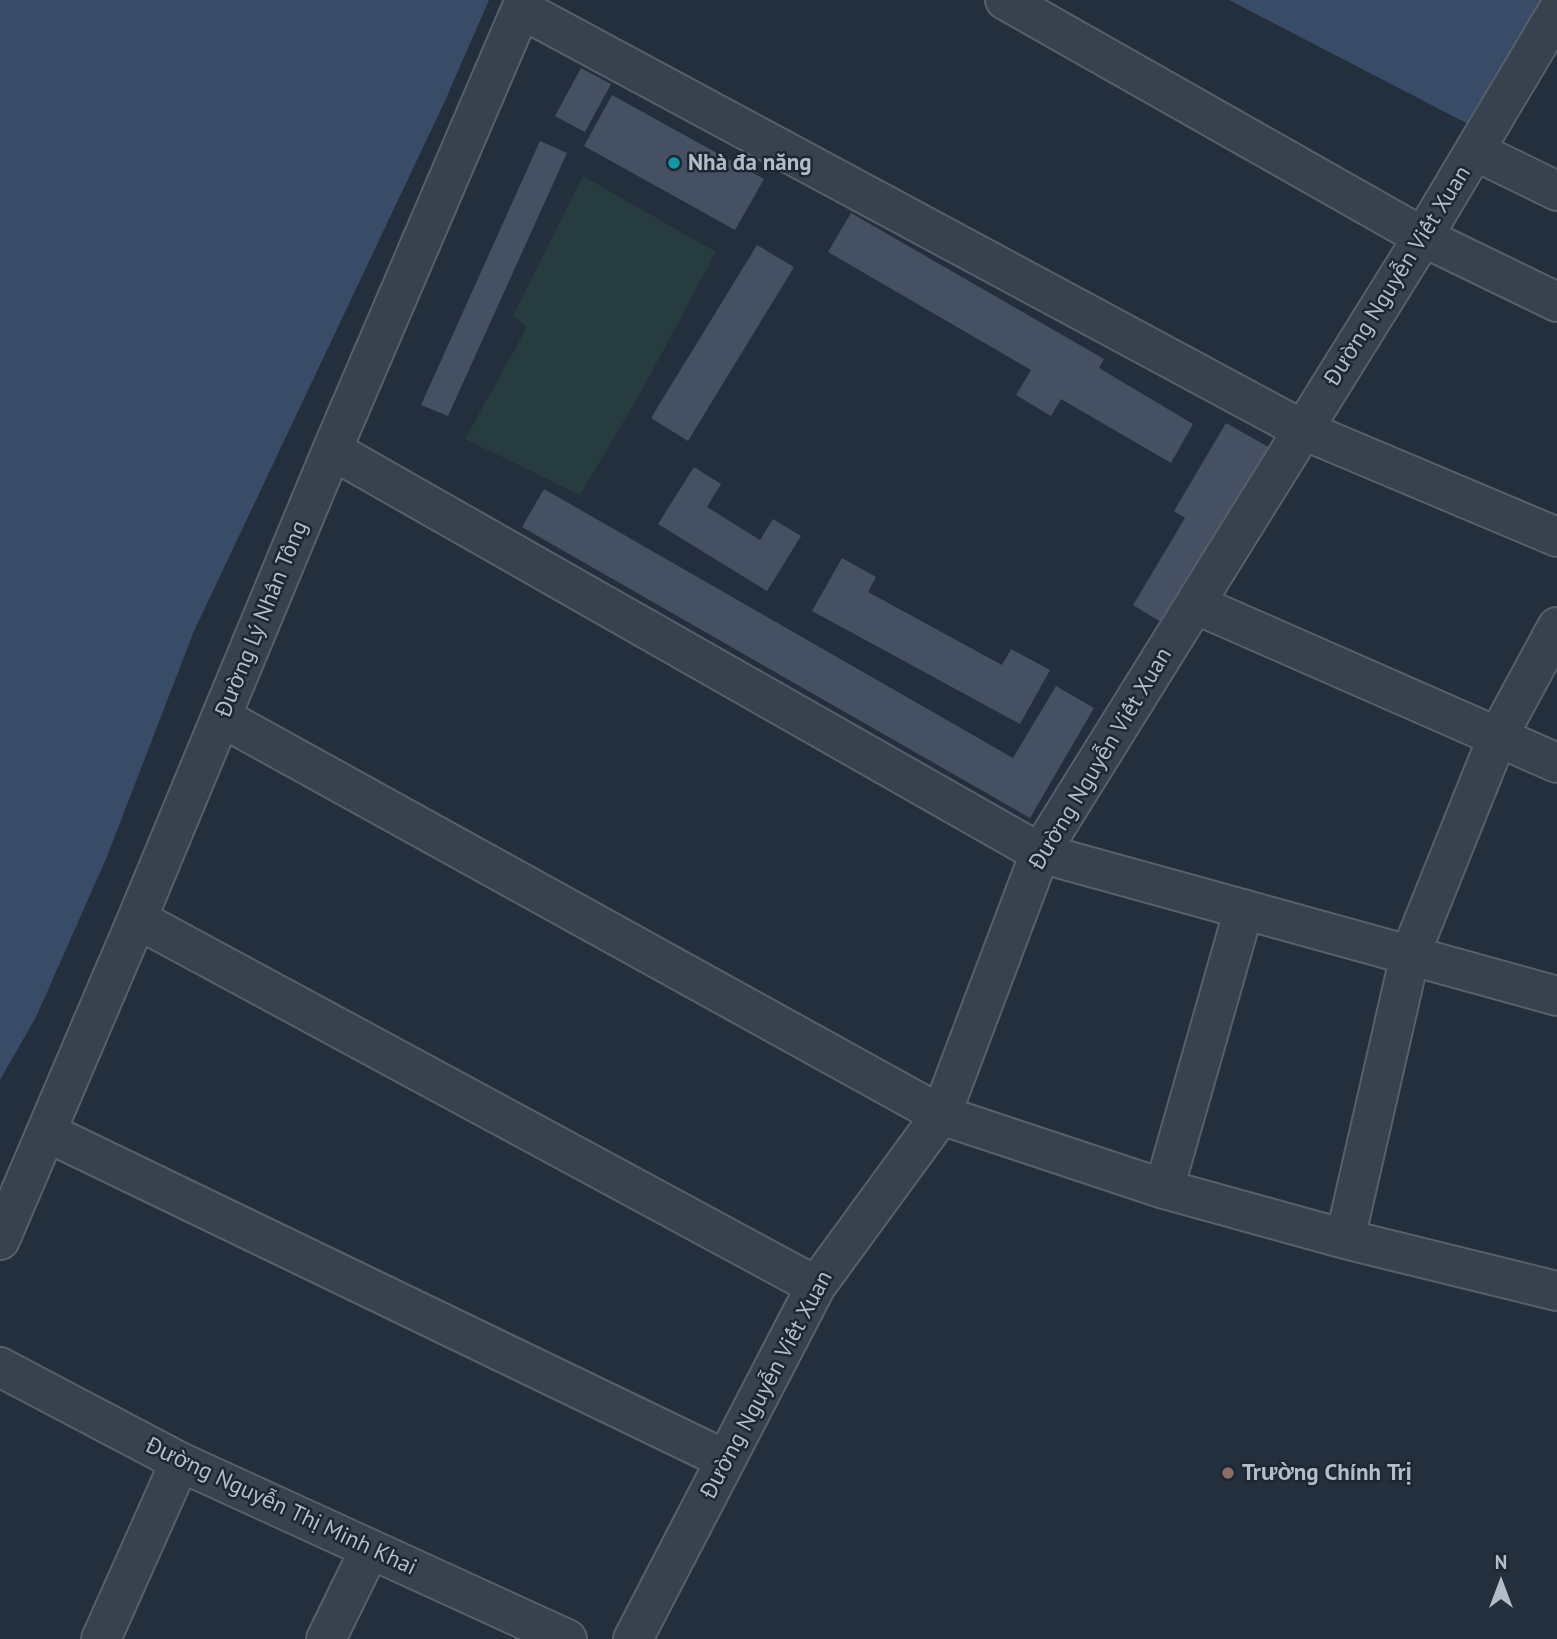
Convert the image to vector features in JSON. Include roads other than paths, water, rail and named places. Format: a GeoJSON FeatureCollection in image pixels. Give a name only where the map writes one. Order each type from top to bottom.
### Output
{"type":"FeatureCollection","features":[{"type":"Feature","properties":{"kind":"street"},"geometry":{"type":"LineString","coordinates":[[1005,0],[1423,237],[1557,302]]}},
{"type":"Feature","properties":{"kind":"street"},"geometry":{"type":"LineString","coordinates":[[523,4],[1303,430],[1557,537]]}},
{"type":"Feature","properties":{"kind":"street","name":"Đường Lý Nhân Tông"},"geometry":{"type":"LineString","coordinates":[[0,1240],[523,4]]}},
{"type":"Feature","properties":{"kind":"street","name":"Đường Nguyễn Viết Xuan"},"geometry":{"type":"LineString","coordinates":[[633,1639],[816,1286],[941,1115],[1040,853],[1423,237],[1557,12]]}},
{"type":"Feature","properties":{"kind":"street"},"geometry":{"type":"LineString","coordinates":[[1475,151],[1557,191]]}},
{"type":"Feature","properties":{"kind":"street"},"geometry":{"type":"LineString","coordinates":[[332,450],[1040,853],[1557,996]]}},
{"type":"Feature","properties":{"kind":"street"},"geometry":{"type":"LineString","coordinates":[[1195,604],[1557,763]]}},
{"type":"Feature","properties":{"kind":"street"},"geometry":{"type":"LineString","coordinates":[[1345,1239],[1410,955],[1498,736],[1557,627]]}},
{"type":"Feature","properties":{"kind":"street"},"geometry":{"type":"LineString","coordinates":[[221,717],[941,1115],[1164,1189],[1345,1239],[1557,1291]]}},
{"type":"Feature","properties":{"kind":"street"},"geometry":{"type":"LineString","coordinates":[[1164,1189],[1244,909]]}},
{"type":"Feature","properties":{"kind":"street"},"geometry":{"type":"LineString","coordinates":[[137,919],[816,1286]]}},
{"type":"Feature","properties":{"kind":"street"},"geometry":{"type":"LineString","coordinates":[[46,1132],[726,1460]]}},
{"type":"Feature","properties":{"kind":"street","name":"Đường Nguyễn Thị Minh Khai"},"geometry":{"type":"LineString","coordinates":[[0,1367],[180,1462],[567,1639]]}},
{"type":"Feature","properties":{"kind":"street"},"geometry":{"type":"LineString","coordinates":[[101,1639],[180,1462]]}},
{"type":"Feature","properties":{"kind":"street"},"geometry":{"type":"LineString","coordinates":[[326,1639],[370,1549]]}},
{"type":"Feature","properties":{"kind":"water"},"geometry":{"type":"Polygon","coordinates":[[[0,0],[489,0],[444,103],[194,631],[106,859],[36,1017],[0,1080],[0,0]]]}},
{"type":"Feature","properties":{"kind":"water"},"geometry":{"type":"Polygon","coordinates":[[[1229,0],[1541,0],[1470,125],[1229,0]]]}},
{"type":"Feature","properties":{"kind":"place","name":"Nhà đa năng"},"geometry":{"type":"Point","coordinates":[674,163]}},
{"type":"Feature","properties":{"kind":"place","name":"Trường Chính Trị"},"geometry":{"type":"Point","coordinates":[1228,1473]}}]}
